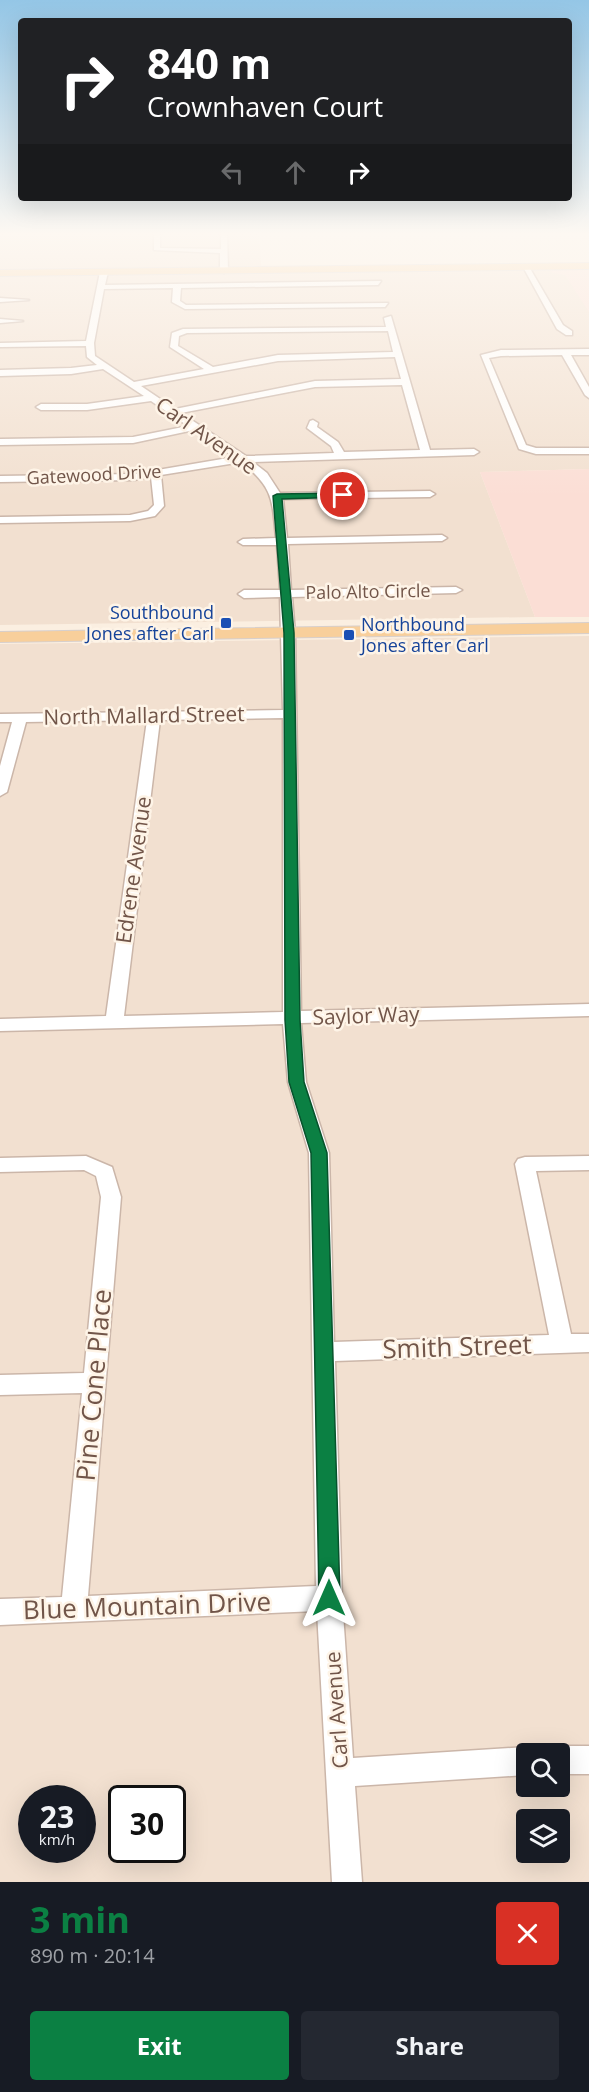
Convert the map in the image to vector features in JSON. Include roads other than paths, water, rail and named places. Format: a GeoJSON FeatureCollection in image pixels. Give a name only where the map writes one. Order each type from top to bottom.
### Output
{"type":"FeatureCollection","features":[{"type":"Feature","properties":{"kind":"main road"},"geometry":{"type":"LineString","coordinates":[[0,637],[589,624]]}},
{"type":"Feature","properties":{"kind":"main road"},"geometry":{"type":"LineString","coordinates":[[0,629],[541,629],[589,624]]}},
{"type":"Feature","properties":{"kind":"street"},"geometry":{"type":"LineString","coordinates":[[0,321],[19,321]]}},
{"type":"Feature","properties":{"kind":"street"},"geometry":{"type":"LineString","coordinates":[[0,345],[90,343],[94,321]]}},
{"type":"Feature","properties":{"kind":"street"},"geometry":{"type":"LineString","coordinates":[[389,321],[426,453]]}},
{"type":"Feature","properties":{"kind":"street"},"geometry":{"type":"LineString","coordinates":[[556,321],[560,327],[569,333]]}},
{"type":"Feature","properties":{"kind":"street"},"geometry":{"type":"LineString","coordinates":[[211,370],[174,347],[175,335],[178,333],[391,329]]}},
{"type":"Feature","properties":{"kind":"street","name":"Carl Avenue"},"geometry":{"type":"LineString","coordinates":[[90,343],[91,357],[244,459],[267,480],[277,496],[289,629],[292,1020],[297,1082],[319,1153],[329,1598],[347,1882]]}},
{"type":"Feature","properties":{"kind":"street"},"geometry":{"type":"LineString","coordinates":[[565,352],[589,395]]}},
{"type":"Feature","properties":{"kind":"street"},"geometry":{"type":"LineString","coordinates":[[589,352],[488,355],[484,357],[522,447],[528,450],[589,451]]}},
{"type":"Feature","properties":{"kind":"street"},"geometry":{"type":"LineString","coordinates":[[132,385],[303,356],[399,354]]}},
{"type":"Feature","properties":{"kind":"street"},"geometry":{"type":"LineString","coordinates":[[0,373],[64,372],[104,366]]}},
{"type":"Feature","properties":{"kind":"street"},"geometry":{"type":"LineString","coordinates":[[172,412],[315,384],[406,382]]}},
{"type":"Feature","properties":{"kind":"street"},"geometry":{"type":"LineString","coordinates":[[41,407],[87,407],[152,398]]}},
{"type":"Feature","properties":{"kind":"street"},"geometry":{"type":"LineString","coordinates":[[313,423],[312,428],[335,444],[340,455]]}},
{"type":"Feature","properties":{"kind":"street"},"geometry":{"type":"LineString","coordinates":[[0,442],[117,441],[196,427]]}},
{"type":"Feature","properties":{"kind":"street","name":"Gatewood Drive"},"geometry":{"type":"LineString","coordinates":[[0,479],[156,474],[244,459],[474,452]]}},
{"type":"Feature","properties":{"kind":"street"},"geometry":{"type":"LineString","coordinates":[[0,520],[130,518],[151,514],[159,506],[156,474]]}},
{"type":"Feature","properties":{"kind":"street"},"geometry":{"type":"LineString","coordinates":[[277,496],[430,494]]}},
{"type":"Feature","properties":{"kind":"street"},"geometry":{"type":"LineString","coordinates":[[243,542],[442,538]]}},
{"type":"Feature","properties":{"kind":"street","name":"Palo Alto Circle"},"geometry":{"type":"LineString","coordinates":[[244,594],[456,590]]}},
{"type":"Feature","properties":{"kind":"street","name":"North Mallard Street"},"geometry":{"type":"LineString","coordinates":[[0,718],[288,714]]}},
{"type":"Feature","properties":{"kind":"street","name":"Edrene Avenue"},"geometry":{"type":"LineString","coordinates":[[114,1023],[154,716]]}},
{"type":"Feature","properties":{"kind":"street"},"geometry":{"type":"LineString","coordinates":[[0,792],[20,718]]}},
{"type":"Feature","properties":{"kind":"street","name":"Saylor Way"},"geometry":{"type":"LineString","coordinates":[[0,1025],[292,1020],[589,1010]]}},
{"type":"Feature","properties":{"kind":"street","name":"Pine Cone Place"},"geometry":{"type":"LineString","coordinates":[[0,1165],[86,1163],[105,1172],[111,1197],[74,1609]]}},
{"type":"Feature","properties":{"kind":"street"},"geometry":{"type":"LineString","coordinates":[[562,1343],[525,1164],[589,1163]]}},
{"type":"Feature","properties":{"kind":"street","name":"Smith Street"},"geometry":{"type":"LineString","coordinates":[[324,1352],[589,1343]]}},
{"type":"Feature","properties":{"kind":"street"},"geometry":{"type":"LineString","coordinates":[[0,1385],[94,1383]]}},
{"type":"Feature","properties":{"kind":"street","name":"Blue Mountain Drive"},"geometry":{"type":"LineString","coordinates":[[0,1612],[329,1598]]}},
{"type":"Feature","properties":{"kind":"street"},"geometry":{"type":"LineString","coordinates":[[570,1760],[589,1760]]}},
{"type":"Feature","properties":{"kind":"street"},"geometry":{"type":"LineString","coordinates":[[341,1773],[516,1762]]}},
{"type":"Feature","properties":{"kind":"place","name":"Southbound Jones after Carl"},"geometry":{"type":"Point","coordinates":[226,623]}},
{"type":"Feature","properties":{"kind":"place","name":"Northbound Jones after Carl"},"geometry":{"type":"Point","coordinates":[349,635]}}]}
